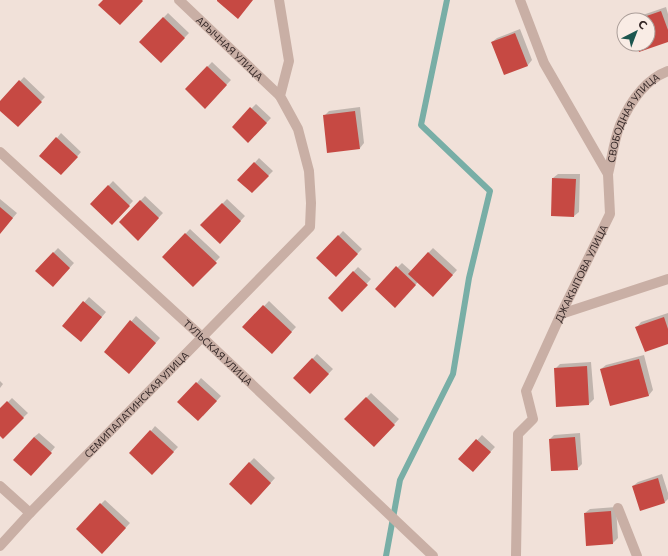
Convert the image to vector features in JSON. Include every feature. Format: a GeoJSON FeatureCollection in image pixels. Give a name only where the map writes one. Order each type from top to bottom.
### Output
{"type":"FeatureCollection","features":[{"type":"Feature","properties":{"kind":"street","name":"АРЫЧНАЯ УЛИЦА"},"geometry":{"type":"LineString","coordinates":[[179,0],[280,96],[298,129],[309,171],[311,203],[310,227]]}},
{"type":"Feature","properties":{"kind":"street"},"geometry":{"type":"LineString","coordinates":[[279,0],[289,61],[280,96]]}},
{"type":"Feature","properties":{"kind":"street","name":"ДЖАКЫПОВА УЛИЦА"},"geometry":{"type":"LineString","coordinates":[[516,556],[518,434],[532,419],[526,391],[561,314],[610,214],[608,174],[544,63],[520,0]]}},
{"type":"Feature","properties":{"kind":"street","name":"СВОБОДНАЯ УЛИЦА"},"geometry":{"type":"LineString","coordinates":[[608,174],[619,126],[636,95],[658,75],[668,71]]}},
{"type":"Feature","properties":{"kind":"street","name":"ТУЛЬСКАЯ УЛИЦА"},"geometry":{"type":"LineString","coordinates":[[0,152],[202,337],[433,556]]}},
{"type":"Feature","properties":{"kind":"street","name":"СЕМИПАЛАТИНСКАЯ УЛИЦА"},"geometry":{"type":"LineString","coordinates":[[0,546],[30,513],[310,227]]}},
{"type":"Feature","properties":{"kind":"street"},"geometry":{"type":"LineString","coordinates":[[561,314],[668,279]]}},
{"type":"Feature","properties":{"kind":"street"},"geometry":{"type":"LineString","coordinates":[[0,486],[30,513]]}},
{"type":"Feature","properties":{"kind":"street"},"geometry":{"type":"LineString","coordinates":[[618,508],[637,556]]}},
{"type":"Feature","properties":{"kind":"building"},"geometry":{"type":"Polygon","coordinates":[[[103,0],[143,1],[120,25],[98,5],[103,0]]]}},
{"type":"Feature","properties":{"kind":"building"},"geometry":{"type":"Polygon","coordinates":[[[217,0],[253,0],[238,19],[217,0]]]}},
{"type":"Feature","properties":{"kind":"building"},"geometry":{"type":"Polygon","coordinates":[[[661,11],[668,30],[668,42],[656,46],[656,13],[661,11]]]}},
{"type":"Feature","properties":{"kind":"building"},"geometry":{"type":"Polygon","coordinates":[[[163,17],[185,38],[161,63],[139,42],[163,17]]]}},
{"type":"Feature","properties":{"kind":"building"},"geometry":{"type":"Polygon","coordinates":[[[515,33],[528,66],[504,75],[491,42],[515,33]]]}},
{"type":"Feature","properties":{"kind":"building"},"geometry":{"type":"Polygon","coordinates":[[[207,66],[227,85],[205,109],[185,89],[207,66]]]}},
{"type":"Feature","properties":{"kind":"building"},"geometry":{"type":"Polygon","coordinates":[[[19,80],[42,102],[18,127],[0,111],[0,101],[19,80]]]}},
{"type":"Feature","properties":{"kind":"building"},"geometry":{"type":"Polygon","coordinates":[[[250,107],[267,123],[248,143],[232,127],[250,107]]]}},
{"type":"Feature","properties":{"kind":"building"},"geometry":{"type":"Polygon","coordinates":[[[355,111],[360,149],[327,153],[323,115],[355,111]]]}},
{"type":"Feature","properties":{"kind":"building"},"geometry":{"type":"Polygon","coordinates":[[[56,137],[78,157],[61,175],[39,156],[56,137]]]}},
{"type":"Feature","properties":{"kind":"building"},"geometry":{"type":"Polygon","coordinates":[[[254,162],[269,176],[252,193],[237,180],[254,162]]]}},
{"type":"Feature","properties":{"kind":"building"},"geometry":{"type":"Polygon","coordinates":[[[552,178],[576,179],[574,217],[551,216],[552,178]]]}},
{"type":"Feature","properties":{"kind":"building"},"geometry":{"type":"Polygon","coordinates":[[[108,185],[130,206],[112,225],[90,204],[108,185]]]}},
{"type":"Feature","properties":{"kind":"building"},"geometry":{"type":"Polygon","coordinates":[[[140,200],[159,218],[138,241],[119,222],[140,200]]]}},
{"type":"Feature","properties":{"kind":"building"},"geometry":{"type":"Polygon","coordinates":[[[222,203],[241,221],[220,244],[200,225],[222,203]]]}},
{"type":"Feature","properties":{"kind":"building"},"geometry":{"type":"Polygon","coordinates":[[[0,207],[13,218],[0,234],[0,207]]]}},
{"type":"Feature","properties":{"kind":"building"},"geometry":{"type":"Polygon","coordinates":[[[185,233],[217,263],[193,287],[162,257],[185,233]]]}},
{"type":"Feature","properties":{"kind":"building"},"geometry":{"type":"Polygon","coordinates":[[[338,235],[358,254],[336,277],[316,258],[338,235]]]}},
{"type":"Feature","properties":{"kind":"building"},"geometry":{"type":"Polygon","coordinates":[[[53,252],[70,268],[53,287],[35,271],[53,252]]]}},
{"type":"Feature","properties":{"kind":"building"},"geometry":{"type":"Polygon","coordinates":[[[428,252],[453,275],[433,297],[408,274],[428,252]]]}},
{"type":"Feature","properties":{"kind":"building"},"geometry":{"type":"Polygon","coordinates":[[[396,266],[416,285],[395,308],[375,289],[396,266]]]}},
{"type":"Feature","properties":{"kind":"building"},"geometry":{"type":"Polygon","coordinates":[[[353,271],[368,285],[342,312],[328,298],[353,271]]]}},
{"type":"Feature","properties":{"kind":"building"},"geometry":{"type":"Polygon","coordinates":[[[83,301],[102,317],[81,342],[62,326],[83,301]]]}},
{"type":"Feature","properties":{"kind":"building"},"geometry":{"type":"Polygon","coordinates":[[[263,305],[292,332],[272,354],[242,327],[263,305]]]}},
{"type":"Feature","properties":{"kind":"building"},"geometry":{"type":"Polygon","coordinates":[[[664,317],[668,329],[668,344],[645,352],[635,327],[664,317]]]}},
{"type":"Feature","properties":{"kind":"building"},"geometry":{"type":"Polygon","coordinates":[[[130,320],[156,343],[129,374],[104,352],[130,320]]]}},
{"type":"Feature","properties":{"kind":"building"},"geometry":{"type":"Polygon","coordinates":[[[312,358],[329,374],[310,394],[293,378],[312,358]]]}},
{"type":"Feature","properties":{"kind":"building"},"geometry":{"type":"Polygon","coordinates":[[[639,359],[649,396],[610,406],[600,369],[639,359]]]}},
{"type":"Feature","properties":{"kind":"building"},"geometry":{"type":"Polygon","coordinates":[[[587,366],[589,405],[556,407],[554,368],[587,366]]]}},
{"type":"Feature","properties":{"kind":"building"},"geometry":{"type":"Polygon","coordinates":[[[196,382],[217,401],[198,421],[177,402],[196,382]]]}},
{"type":"Feature","properties":{"kind":"building"},"geometry":{"type":"Polygon","coordinates":[[[366,397],[395,425],[374,447],[344,419],[366,397]]]}},
{"type":"Feature","properties":{"kind":"building"},"geometry":{"type":"Polygon","coordinates":[[[7,401],[24,418],[3,439],[0,436],[0,408],[7,401]]]}},
{"type":"Feature","properties":{"kind":"building"},"geometry":{"type":"Polygon","coordinates":[[[150,430],[174,452],[152,475],[129,453],[150,430]]]}},
{"type":"Feature","properties":{"kind":"building"},"geometry":{"type":"Polygon","coordinates":[[[34,437],[52,453],[31,476],[13,460],[34,437]]]}},
{"type":"Feature","properties":{"kind":"building"},"geometry":{"type":"Polygon","coordinates":[[[575,437],[578,470],[551,471],[549,439],[575,437]]]}},
{"type":"Feature","properties":{"kind":"building"},"geometry":{"type":"Polygon","coordinates":[[[476,439],[491,452],[473,472],[458,459],[476,439]]]}},
{"type":"Feature","properties":{"kind":"building"},"geometry":{"type":"Polygon","coordinates":[[[249,462],[271,483],[251,505],[229,484],[249,462]]]}},
{"type":"Feature","properties":{"kind":"building"},"geometry":{"type":"Polygon","coordinates":[[[658,478],[665,503],[640,511],[632,486],[658,478]]]}},
{"type":"Feature","properties":{"kind":"building"},"geometry":{"type":"Polygon","coordinates":[[[100,503],[126,528],[102,554],[76,529],[100,503]]]}},
{"type":"Feature","properties":{"kind":"building"},"geometry":{"type":"Polygon","coordinates":[[[611,511],[613,544],[586,546],[584,513],[611,511]]]}},
{"type":"Feature","properties":{"kind":"waterway"},"geometry":{"type":"LineString","coordinates":[[386,556],[400,480],[453,374],[469,278],[490,191],[421,125],[447,0]]}}]}
